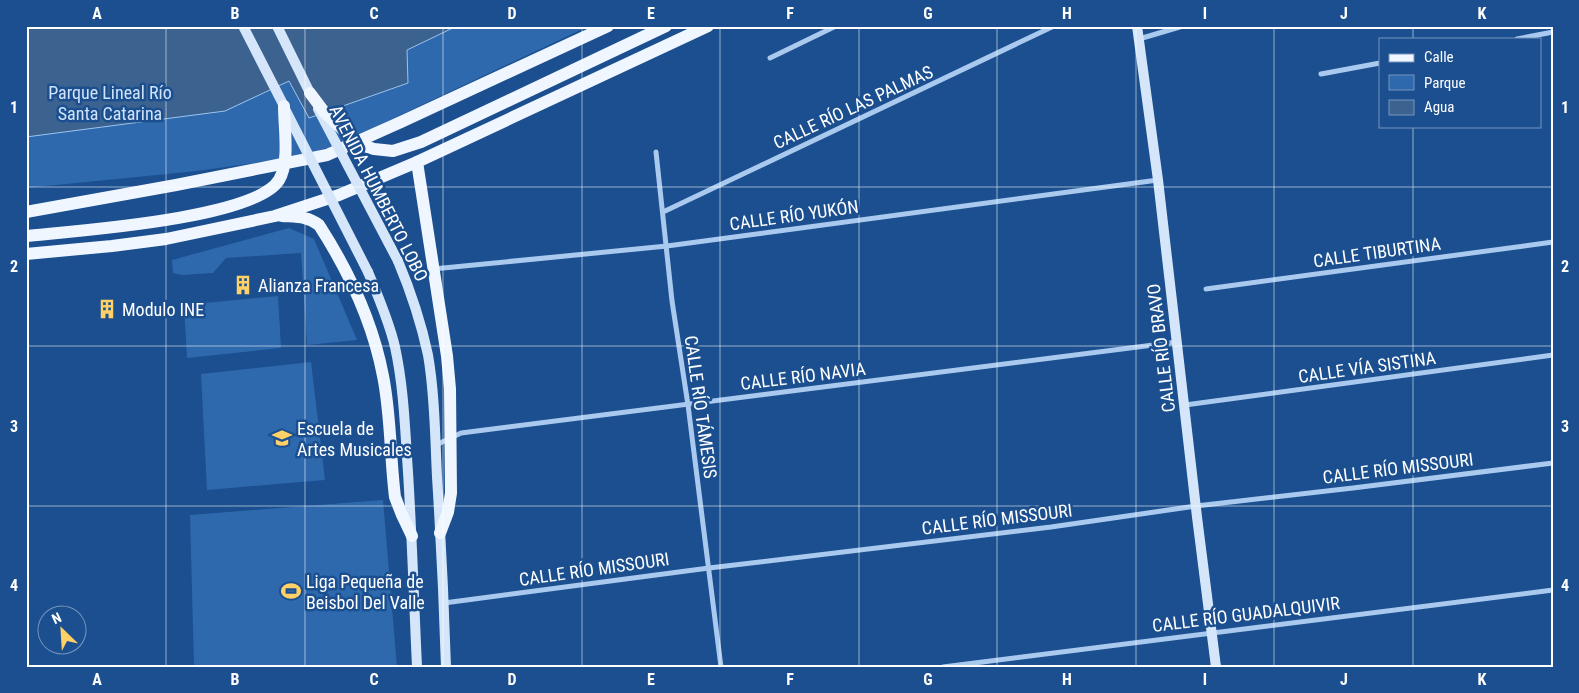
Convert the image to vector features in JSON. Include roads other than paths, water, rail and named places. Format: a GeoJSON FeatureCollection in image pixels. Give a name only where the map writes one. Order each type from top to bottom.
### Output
{"type":"FeatureCollection","features":[{"type":"Feature","properties":{"kind":"main road"},"geometry":{"type":"LineString","coordinates":[[243,26],[368,272],[392,336],[400,371],[404,414],[412,536],[417,667]]}},
{"type":"Feature","properties":{"kind":"main road","name":"AVENIDA HUMBERTO LOBO"},"geometry":{"type":"LineString","coordinates":[[277,26],[398,261],[413,298],[428,357],[435,445],[446,667]]}},
{"type":"Feature","properties":{"kind":"main road"},"geometry":{"type":"LineString","coordinates":[[26,212],[327,155],[608,26]]}},
{"type":"Feature","properties":{"kind":"main road"},"geometry":{"type":"LineString","coordinates":[[310,93],[325,113],[358,144],[393,151],[421,142],[666,26]]}},
{"type":"Feature","properties":{"kind":"main road"},"geometry":{"type":"LineString","coordinates":[[26,254],[166,239],[275,216],[339,195],[417,162],[708,26]]}},
{"type":"Feature","properties":{"kind":"main road","name":"CALLE RÍO BRAVO"},"geometry":{"type":"LineString","coordinates":[[1137,26],[1158,180],[1216,667]]}},
{"type":"Feature","properties":{"kind":"main road"},"geometry":{"type":"LineString","coordinates":[[26,236],[139,225],[216,210],[258,197],[278,182],[285,166],[284,106]]}},
{"type":"Feature","properties":{"kind":"main road"},"geometry":{"type":"LineString","coordinates":[[417,162],[447,356],[451,439],[451,493],[448,512],[440,533]]}},
{"type":"Feature","properties":{"kind":"main road"},"geometry":{"type":"LineString","coordinates":[[26,203],[88,201]]}},
{"type":"Feature","properties":{"kind":"main road"},"geometry":{"type":"LineString","coordinates":[[275,216],[304,217],[313,220],[319,225],[352,286],[367,320],[383,376],[396,497],[412,536]]}},
{"type":"Feature","properties":{"kind":"street"},"geometry":{"type":"LineString","coordinates":[[770,58],[836,26]]}},
{"type":"Feature","properties":{"kind":"street","name":"CALLE RÍO LAS PALMAS"},"geometry":{"type":"LineString","coordinates":[[663,212],[1054,26]]}},
{"type":"Feature","properties":{"kind":"street"},"geometry":{"type":"LineString","coordinates":[[1139,39],[1183,26]]}},
{"type":"Feature","properties":{"kind":"street"},"geometry":{"type":"LineString","coordinates":[[1522,38],[1553,32]]}},
{"type":"Feature","properties":{"kind":"street"},"geometry":{"type":"LineString","coordinates":[[1321,74],[1379,63]]}},
{"type":"Feature","properties":{"kind":"street","name":"CALLE RÍO TÁMESIS"},"geometry":{"type":"LineString","coordinates":[[656,152],[672,301],[688,405],[721,667]]}},
{"type":"Feature","properties":{"kind":"street","name":"CALLE RÍO YUKÓN"},"geometry":{"type":"LineString","coordinates":[[433,269],[667,246],[1158,180]]}},
{"type":"Feature","properties":{"kind":"street","name":"CALLE TIBURTINA"},"geometry":{"type":"LineString","coordinates":[[1206,289],[1553,242]]}},
{"type":"Feature","properties":{"kind":"street","name":"CALLE RÍO NAVIA"},"geometry":{"type":"LineString","coordinates":[[435,445],[461,433],[1176,342]]}},
{"type":"Feature","properties":{"kind":"street","name":"CALLE VÍA SISTINA"},"geometry":{"type":"LineString","coordinates":[[1185,405],[1553,355]]}},
{"type":"Feature","properties":{"kind":"street","name":"CALLE RÍO MISSOURI"},"geometry":{"type":"LineString","coordinates":[[444,603],[709,568],[1050,528],[1196,506],[1553,463]]}},
{"type":"Feature","properties":{"kind":"street","name":"CALLE RÍO GUADALQUIVIR"},"geometry":{"type":"LineString","coordinates":[[943,667],[1553,590]]}},
{"type":"Feature","properties":{"kind":"water"},"geometry":{"type":"Polygon","coordinates":[[[26,26],[457,26],[407,50],[408,83],[309,118],[289,81],[225,111],[26,137],[26,26]]]}},
{"type":"Feature","properties":{"kind":"place","name":"Alianza Francesa"},"geometry":{"type":"Point","coordinates":[243,285]}},
{"type":"Feature","properties":{"kind":"place","name":"Modulo INE"},"geometry":{"type":"Point","coordinates":[107,309]}},
{"type":"Feature","properties":{"kind":"place","name":"Escuela de Artes Musicales"},"geometry":{"type":"Point","coordinates":[282,438]}},
{"type":"Feature","properties":{"kind":"place","name":"Liga Pequeña de Beisbol Del Valle"},"geometry":{"type":"Point","coordinates":[291,591]}},
{"type":"Feature","properties":{"kind":"park label","name":"Parque Lineal Río Santa Catarina"},"geometry":{"type":"Point","coordinates":[110,102]}}]}
